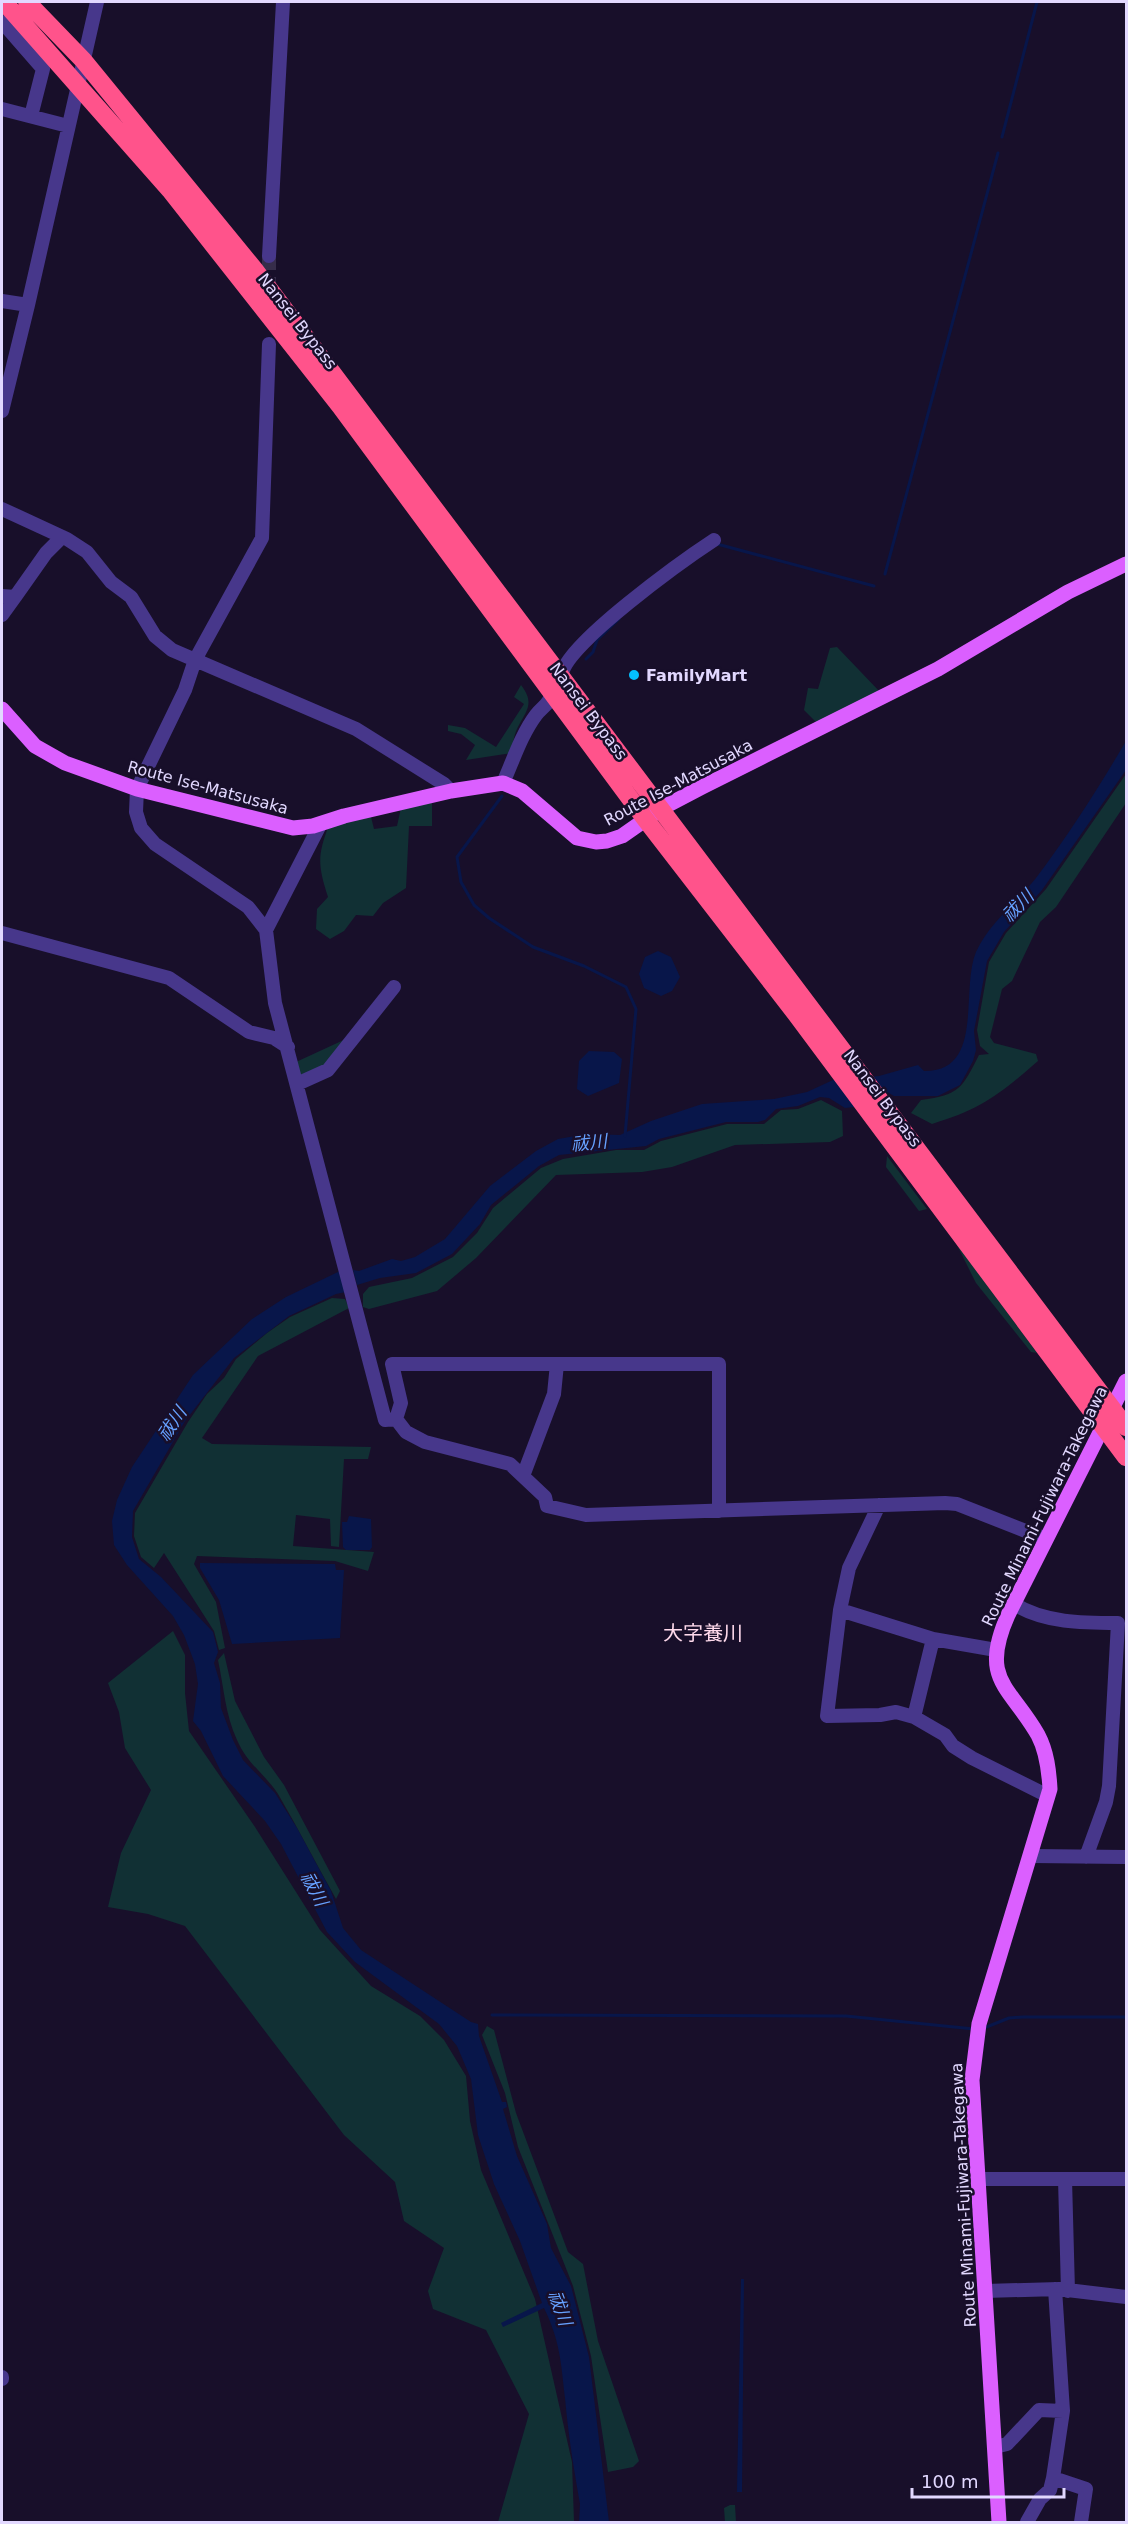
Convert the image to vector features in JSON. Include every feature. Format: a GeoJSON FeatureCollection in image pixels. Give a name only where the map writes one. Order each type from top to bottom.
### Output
{"type":"FeatureCollection","features":[{"type":"Feature","properties":{"kind":"highway","name":"Nansei Bypass"},"geometry":{"type":"LineString","coordinates":[[4,2],[170,190],[291,343],[429,524],[646,820],[803,1012],[908,1151],[1126,1427]]}},
{"type":"Feature","properties":{"kind":"highway","name":"Nansei Bypass"},"geometry":{"type":"LineString","coordinates":[[27,2],[83,60],[254,269],[663,808],[803,1012]]}},
{"type":"Feature","properties":{"kind":"highway","name":"Nansei Bypass"},"geometry":{"type":"LineString","coordinates":[[908,1151],[1126,1457]]}},
{"type":"Feature","properties":{"kind":"main road","name":"Route Ise-Matsusaka"},"geometry":{"type":"LineString","coordinates":[[2,709],[22,734],[48,755],[137,789],[293,828],[320,825],[344,816],[451,791],[503,783],[522,791],[565,829],[586,841],[613,839],[663,808],[938,669],[1068,592],[1126,564]]}},
{"type":"Feature","properties":{"kind":"main road","name":"Route Minami-Fujiwara-Takegawa"},"geometry":{"type":"LineString","coordinates":[[999,2523],[972,2080],[978,2028],[1032,1856],[1048,1796],[1049,1772],[1046,1755],[1038,1736],[1006,1692],[998,1672],[996,1650],[1000,1633],[1014,1604],[1126,1381]]}},
{"type":"Feature","properties":{"kind":"street"},"geometry":{"type":"LineString","coordinates":[[2,411],[97,2]]}},
{"type":"Feature","properties":{"kind":"street"},"geometry":{"type":"LineString","coordinates":[[269,256],[283,2]]}},
{"type":"Feature","properties":{"kind":"street"},"geometry":{"type":"LineString","coordinates":[[2,22],[43,69],[31,116]]}},
{"type":"Feature","properties":{"kind":"street"},"geometry":{"type":"LineString","coordinates":[[2,109],[68,126]]}},
{"type":"Feature","properties":{"kind":"street"},"geometry":{"type":"LineString","coordinates":[[2,301],[28,305]]}},
{"type":"Feature","properties":{"kind":"street"},"geometry":{"type":"LineString","coordinates":[[269,344],[262,538],[195,660],[184,690],[137,789],[138,822],[155,844],[248,907],[266,930],[275,1004],[385,1420],[396,1419]]}},
{"type":"Feature","properties":{"kind":"street"},"geometry":{"type":"LineString","coordinates":[[2,509],[62,537],[87,552],[111,582],[131,597],[155,636],[172,650],[356,729],[444,784],[451,791]]}},
{"type":"Feature","properties":{"kind":"street"},"geometry":{"type":"LineString","coordinates":[[2,615],[8,597],[62,537]]}},
{"type":"Feature","properties":{"kind":"street"},"geometry":{"type":"LineString","coordinates":[[562,674],[570,657],[636,596],[673,567],[714,540]]}},
{"type":"Feature","properties":{"kind":"street"},"geometry":{"type":"LineString","coordinates":[[503,783],[525,734],[535,717],[550,702],[552,693]]}},
{"type":"Feature","properties":{"kind":"street"},"geometry":{"type":"LineString","coordinates":[[266,930],[320,825]]}},
{"type":"Feature","properties":{"kind":"street"},"geometry":{"type":"LineString","coordinates":[[2,933],[169,978],[249,1032],[274,1038],[288,1047]]}},
{"type":"Feature","properties":{"kind":"street"},"geometry":{"type":"LineString","coordinates":[[297,1084],[328,1070],[394,987]]}},
{"type":"Feature","properties":{"kind":"street"},"geometry":{"type":"LineString","coordinates":[[396,1419],[401,1403],[392,1364],[719,1364],[719,1511]]}},
{"type":"Feature","properties":{"kind":"street"},"geometry":{"type":"LineString","coordinates":[[523,1476],[554,1394],[557,1364]]}},
{"type":"Feature","properties":{"kind":"street"},"geometry":{"type":"LineString","coordinates":[[396,1419],[406,1431],[425,1442],[510,1464],[545,1497],[547,1506],[572,1513],[586,1515],[957,1504],[1046,1539]]}},
{"type":"Feature","properties":{"kind":"street"},"geometry":{"type":"LineString","coordinates":[[879,1506],[849,1568],[840,1610],[827,1716],[880,1715],[896,1712],[914,1716],[945,1735],[953,1746],[972,1758],[1048,1796]]}},
{"type":"Feature","properties":{"kind":"street"},"geometry":{"type":"LineString","coordinates":[[1014,1604],[1025,1612],[1049,1618],[1088,1623],[1118,1623],[1109,1786],[1106,1803],[1086,1857]]}},
{"type":"Feature","properties":{"kind":"street"},"geometry":{"type":"LineString","coordinates":[[840,1610],[933,1639],[996,1650]]}},
{"type":"Feature","properties":{"kind":"street"},"geometry":{"type":"LineString","coordinates":[[914,1716],[933,1639]]}},
{"type":"Feature","properties":{"kind":"street"},"geometry":{"type":"LineString","coordinates":[[1032,1856],[1126,1857]]}},
{"type":"Feature","properties":{"kind":"street"},"geometry":{"type":"LineString","coordinates":[[978,2179],[1126,2179]]}},
{"type":"Feature","properties":{"kind":"street"},"geometry":{"type":"LineString","coordinates":[[1027,2523],[1040,2499],[1050,2490],[1063,2411],[1062,2290],[1065,2179]]}},
{"type":"Feature","properties":{"kind":"street"},"geometry":{"type":"LineString","coordinates":[[985,2291],[1062,2290],[1126,2297]]}},
{"type":"Feature","properties":{"kind":"street"},"geometry":{"type":"LineString","coordinates":[[995,2447],[1007,2444],[1039,2410],[1063,2411]]}},
{"type":"Feature","properties":{"kind":"street"},"geometry":{"type":"LineString","coordinates":[[1053,2478],[1086,2489],[1081,2523]]}},
{"type":"Feature","properties":{"kind":"green space"},"geometry":{"type":"Polygon","coordinates":[[[837,647],[880,692],[818,724],[804,710],[808,688],[818,689],[830,648],[837,647]]]}},
{"type":"Feature","properties":{"kind":"green space"},"geometry":{"type":"Polygon","coordinates":[[[521,685],[527,696],[528,705],[516,731],[511,753],[466,760],[475,745],[461,734],[448,731],[448,725],[465,728],[496,747],[524,704],[514,697],[521,685]]]}},
{"type":"Feature","properties":{"kind":"green space"},"geometry":{"type":"Polygon","coordinates":[[[1126,774],[1126,803],[1056,907],[1040,922],[1012,981],[1002,989],[990,1037],[994,1043],[1036,1054],[1038,1061],[990,1099],[964,1112],[932,1124],[911,1113],[921,1100],[944,1096],[958,1088],[979,1055],[989,1054],[980,1046],[977,1030],[989,962],[1006,933],[1046,889],[1126,774]]]}},
{"type":"Feature","properties":{"kind":"green space"},"geometry":{"type":"Polygon","coordinates":[[[432,800],[432,826],[409,826],[406,888],[383,903],[373,916],[356,915],[344,931],[330,939],[316,929],[317,909],[328,897],[320,861],[322,845],[329,825],[370,813],[374,829],[397,826],[401,808],[432,800]]]}},
{"type":"Feature","properties":{"kind":"green space"},"geometry":{"type":"Polygon","coordinates":[[[348,1038],[325,1068],[300,1076],[296,1062],[348,1038]]]}},
{"type":"Feature","properties":{"kind":"green space"},"geometry":{"type":"Polygon","coordinates":[[[821,1100],[842,1111],[843,1136],[830,1142],[735,1145],[672,1167],[642,1172],[556,1175],[476,1258],[437,1291],[369,1309],[363,1307],[363,1294],[369,1287],[412,1278],[453,1257],[477,1233],[493,1208],[541,1168],[563,1159],[616,1150],[644,1150],[661,1141],[727,1124],[764,1124],[781,1110],[798,1109],[821,1100]]]}},
{"type":"Feature","properties":{"kind":"green space"},"geometry":{"type":"Polygon","coordinates":[[[887,1156],[927,1209],[919,1211],[886,1167],[887,1156]]]}},
{"type":"Feature","properties":{"kind":"green space"},"geometry":{"type":"Polygon","coordinates":[[[955,1241],[1037,1353],[1031,1352],[976,1283],[955,1241]]]}},
{"type":"Feature","properties":{"kind":"green space"},"geometry":{"type":"Polygon","coordinates":[[[332,1298],[345,1299],[349,1308],[258,1356],[202,1438],[212,1444],[371,1447],[368,1459],[344,1459],[339,1547],[331,1546],[330,1519],[296,1515],[293,1546],[374,1552],[368,1571],[335,1561],[197,1556],[194,1564],[216,1602],[225,1648],[219,1650],[214,1631],[164,1553],[154,1568],[141,1557],[134,1536],[135,1513],[188,1422],[207,1394],[224,1378],[236,1359],[290,1317],[332,1298]]]}},
{"type":"Feature","properties":{"kind":"green space"},"geometry":{"type":"Polygon","coordinates":[[[173,1631],[185,1655],[185,1693],[189,1731],[255,1827],[320,1930],[371,1986],[420,2016],[444,2040],[466,2076],[470,2121],[481,2170],[535,2299],[572,2462],[574,2522],[498,2522],[529,2414],[486,2330],[433,2309],[428,2291],[444,2248],[404,2221],[395,2182],[344,2135],[185,1926],[148,1914],[108,1907],[121,1853],[151,1790],[125,1748],[119,1712],[108,1683],[173,1631]]]}},
{"type":"Feature","properties":{"kind":"green space"},"geometry":{"type":"Polygon","coordinates":[[[224,1653],[235,1701],[264,1757],[284,1785],[340,1891],[336,1899],[278,1794],[241,1749],[227,1711],[218,1660],[224,1653]]]}},
{"type":"Feature","properties":{"kind":"green space"},"geometry":{"type":"Polygon","coordinates":[[[487,2026],[494,2030],[516,2113],[568,2252],[583,2264],[598,2341],[639,2461],[633,2467],[608,2472],[591,2356],[573,2286],[518,2147],[505,2093],[482,2035],[487,2026]]]}},
{"type":"Feature","properties":{"kind":"green space"},"geometry":{"type":"Polygon","coordinates":[[[735,2505],[736,2522],[725,2522],[724,2508],[735,2505]]]}},
{"type":"Feature","properties":{"kind":"water","name":"祓川"},"geometry":{"type":"Polygon","coordinates":[[[1126,741],[1126,770],[1042,890],[1004,932],[987,961],[974,1031],[976,1050],[973,1061],[960,1085],[938,1096],[894,1096],[887,1092],[854,1107],[845,1108],[829,1098],[820,1097],[798,1106],[776,1109],[765,1120],[758,1122],[726,1122],[659,1139],[646,1146],[559,1155],[539,1166],[491,1205],[480,1224],[452,1254],[416,1273],[380,1278],[357,1285],[353,1270],[359,1271],[392,1259],[401,1261],[415,1257],[445,1239],[490,1186],[536,1151],[558,1139],[587,1134],[620,1135],[651,1121],[702,1104],[774,1099],[807,1092],[833,1080],[879,1076],[918,1065],[924,1071],[943,1068],[956,1058],[963,1044],[967,1026],[972,968],[981,942],[995,922],[1036,878],[1083,811],[1126,741]]]}},
{"type":"Feature","properties":{"kind":"water"},"geometry":{"type":"Polygon","coordinates":[[[658,951],[671,957],[680,977],[672,991],[661,996],[644,988],[639,974],[645,957],[658,951]]]}},
{"type":"Feature","properties":{"kind":"water"},"geometry":{"type":"Polygon","coordinates":[[[589,1051],[614,1052],[622,1059],[619,1083],[588,1096],[577,1089],[579,1061],[589,1051]]]}},
{"type":"Feature","properties":{"kind":"water","name":"祓川"},"geometry":{"type":"Polygon","coordinates":[[[340,1271],[346,1292],[336,1294],[289,1316],[234,1358],[185,1421],[133,1511],[132,1537],[139,1559],[161,1577],[213,1632],[218,1652],[214,1663],[220,1683],[221,1708],[233,1740],[243,1760],[275,1793],[297,1828],[331,1891],[343,1928],[361,1950],[471,2022],[478,2024],[479,2036],[502,2102],[506,2102],[507,2107],[503,2109],[517,2156],[547,2224],[551,2248],[571,2286],[589,2357],[609,2522],[579,2522],[580,2504],[569,2438],[561,2362],[557,2341],[544,2308],[503,2327],[501,2323],[542,2303],[520,2241],[494,2184],[478,2135],[471,2079],[457,2046],[439,2024],[355,1962],[327,1932],[281,1844],[265,1821],[223,1776],[201,1731],[193,1721],[198,1684],[195,1664],[184,1635],[173,1616],[127,1565],[114,1545],[112,1521],[117,1500],[132,1467],[193,1375],[252,1319],[286,1297],[340,1271]]]}},
{"type":"Feature","properties":{"kind":"water"},"geometry":{"type":"Polygon","coordinates":[[[349,1516],[371,1519],[372,1547],[370,1550],[346,1550],[343,1547],[342,1522],[347,1522],[349,1516]]]}},
{"type":"Feature","properties":{"kind":"water"},"geometry":{"type":"Polygon","coordinates":[[[200,1563],[335,1564],[336,1570],[344,1570],[340,1638],[232,1644],[219,1600],[200,1568],[200,1563]]]}},
{"type":"Feature","properties":{"kind":"water"},"geometry":{"type":"Polygon","coordinates":[[[741,2279],[744,2279],[742,2492],[737,2492],[741,2279]]]}},
{"type":"Feature","properties":{"kind":"waterway"},"geometry":{"type":"LineString","coordinates":[[1002,137],[1037,2]]}},
{"type":"Feature","properties":{"kind":"waterway"},"geometry":{"type":"LineString","coordinates":[[885,574],[998,153]]}},
{"type":"Feature","properties":{"kind":"waterway"},"geometry":{"type":"LineString","coordinates":[[717,544],[874,586]]}},
{"type":"Feature","properties":{"kind":"waterway"},"geometry":{"type":"LineString","coordinates":[[586,659],[593,652],[597,640],[619,619]]}},
{"type":"Feature","properties":{"kind":"waterway"},"geometry":{"type":"LineString","coordinates":[[502,796],[457,857],[461,882],[474,905],[489,918],[533,947],[584,966],[626,987],[636,1009],[625,1136]]}},
{"type":"Feature","properties":{"kind":"waterway"},"geometry":{"type":"LineString","coordinates":[[492,2015],[846,2016],[974,2029]]}},
{"type":"Feature","properties":{"kind":"waterway"},"geometry":{"type":"LineString","coordinates":[[984,2028],[1009,2018],[1126,2017]]}},
{"type":"Feature","properties":{"kind":"tunnel"},"geometry":{"type":"LineString","coordinates":[[269,256],[269,291]]}},
{"type":"Feature","properties":{"kind":"place","name":"FamilyMart"},"geometry":{"type":"Point","coordinates":[634,675]}},
{"type":"Feature","properties":{"kind":"district","name":"大字養川"},"geometry":{"type":"Point","coordinates":[703,1633]}}]}
